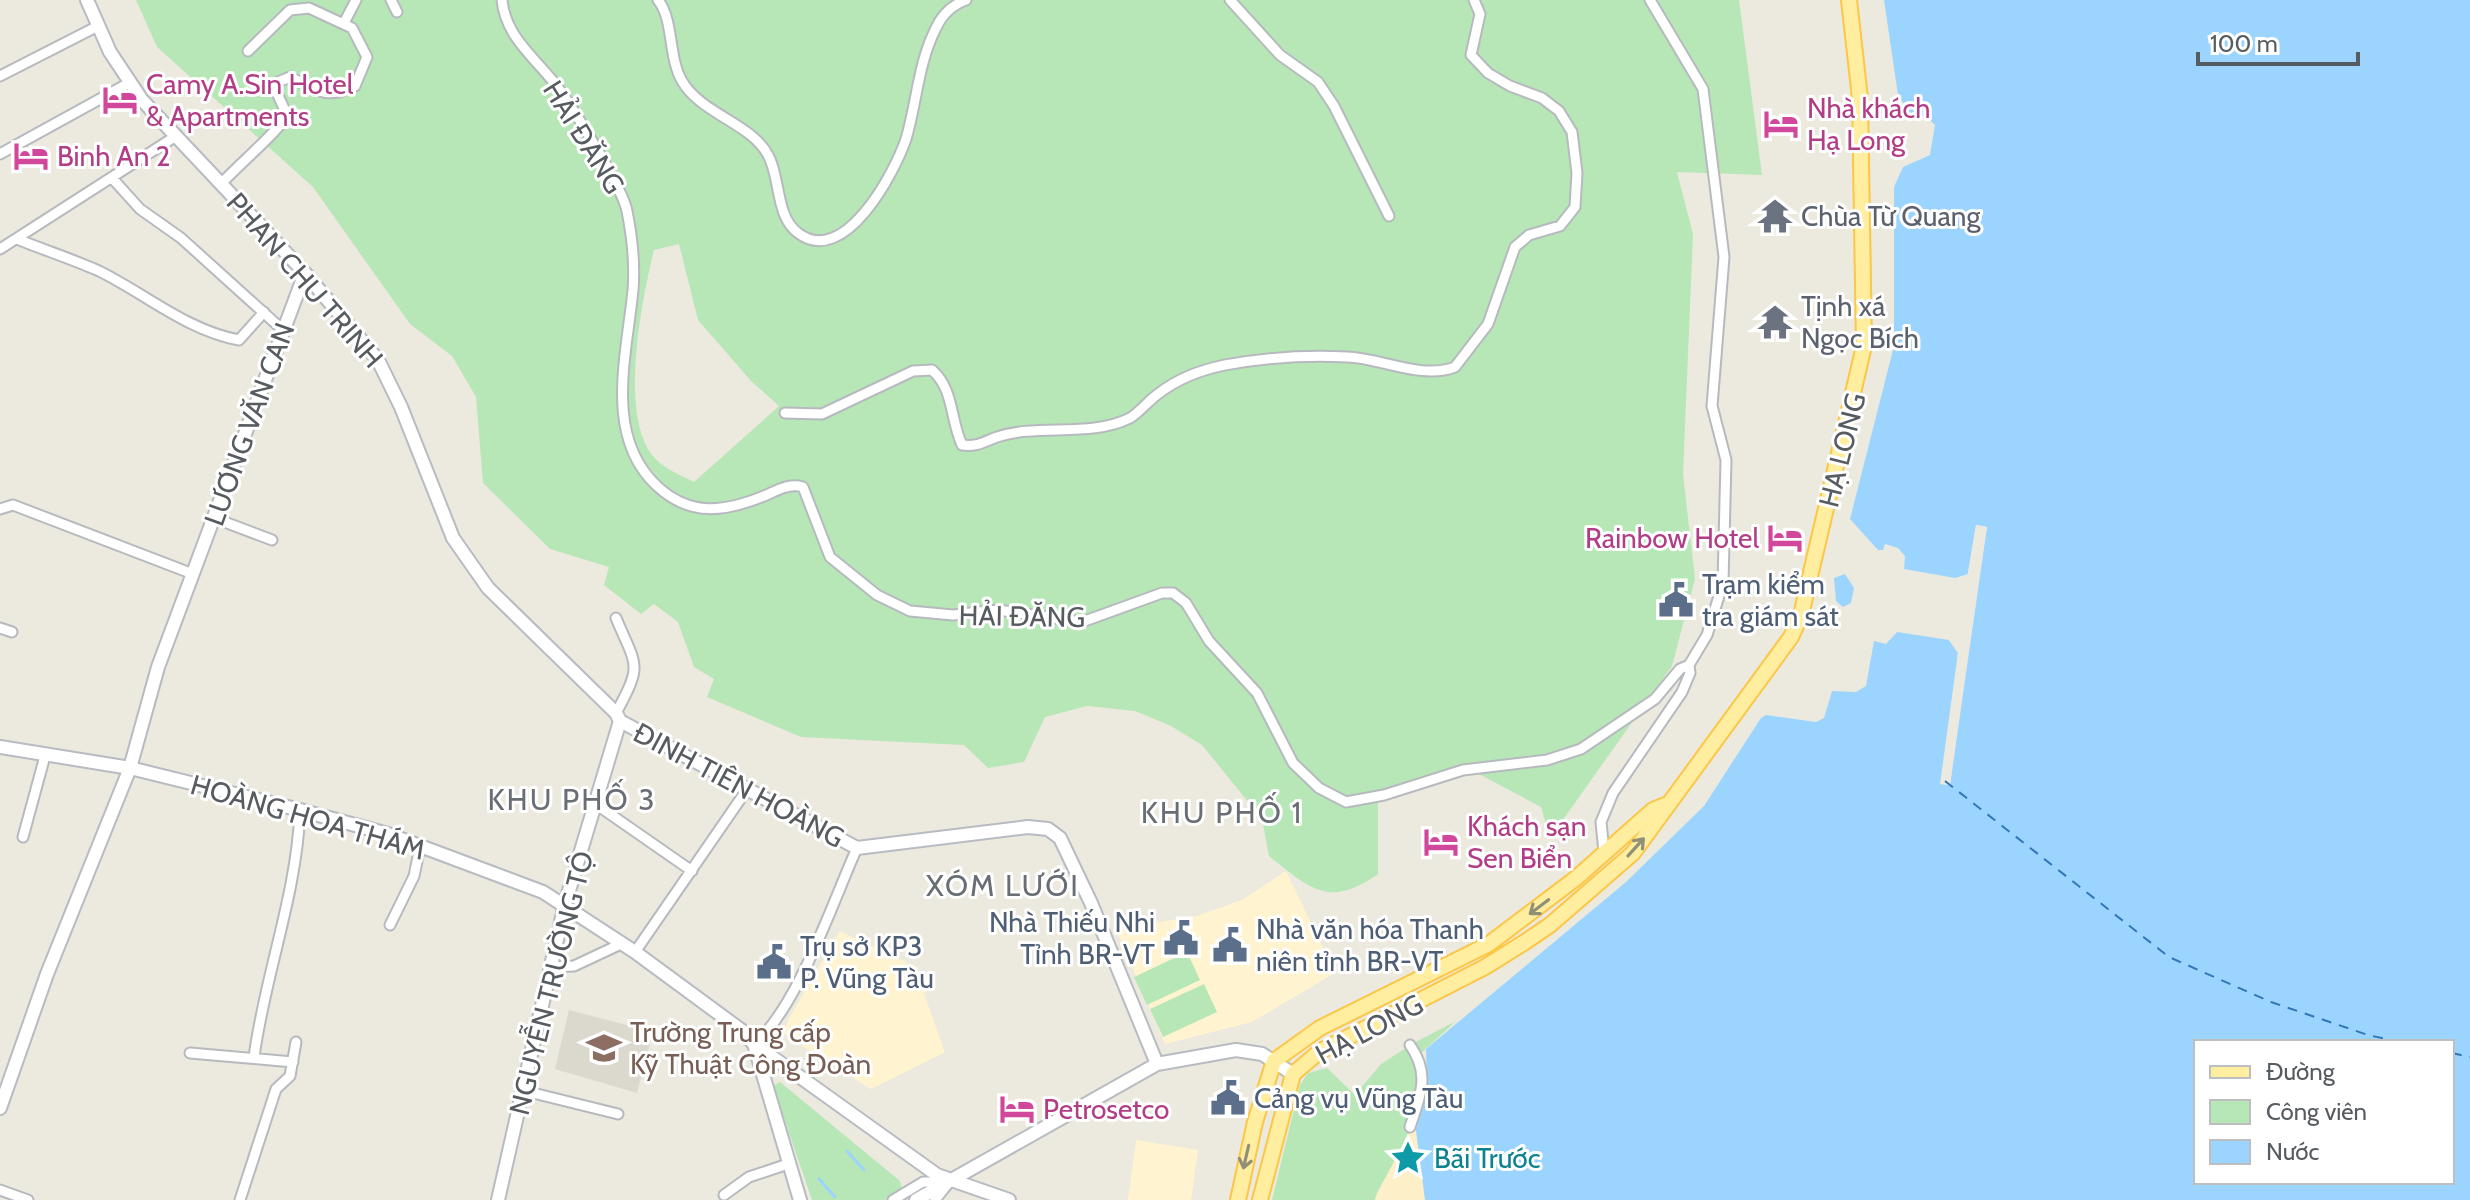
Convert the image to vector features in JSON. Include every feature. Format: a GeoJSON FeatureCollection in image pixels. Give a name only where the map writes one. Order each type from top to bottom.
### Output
{"type":"FeatureCollection","features":[{"type":"Feature","properties":{"kind":"main road","name":"PHAN CHU TRINH"},"geometry":{"type":"LineString","coordinates":[[87,0],[129,83],[305,273],[378,360],[396,396],[448,528],[488,588],[618,717]]}},
{"type":"Feature","properties":{"kind":"main road","name":"HẠ LONG"},"geometry":{"type":"LineString","coordinates":[[1293,1074],[1319,1052],[1499,958],[1550,925],[1616,868],[1656,825],[1665,805],[1756,689],[1801,615],[1858,386],[1864,346],[1859,67],[1849,0]]}},
{"type":"Feature","properties":{"kind":"main road","name":"LƯƠNG VĂN CAN"},"geometry":{"type":"LineString","coordinates":[[0,1108],[47,974],[130,768],[158,667],[305,273]]}},
{"type":"Feature","properties":{"kind":"main road","name":"ĐINH TIÊN HOÀNG"},"geometry":{"type":"LineString","coordinates":[[618,717],[746,791],[857,848],[1028,827],[1048,829],[1060,838],[1091,903],[1157,1064]]}},
{"type":"Feature","properties":{"kind":"main road","name":"NGUYỄN TRƯỜNG TỘ"},"geometry":{"type":"LineString","coordinates":[[498,1200],[565,904],[597,805],[618,717]]}},
{"type":"Feature","properties":{"kind":"main road","name":"HOÀNG HOA THÁM"},"geometry":{"type":"LineString","coordinates":[[0,747],[130,768],[300,810],[388,834],[543,892],[623,943],[741,1030],[754,1044],[949,1182],[1009,1200]]}},
{"type":"Feature","properties":{"kind":"main road","name":"HẠ LONG"},"geometry":{"type":"LineString","coordinates":[[1274,1061],[1320,1028],[1489,944],[1653,810],[1665,805]]}},
{"type":"Feature","properties":{"kind":"main road"},"geometry":{"type":"LineString","coordinates":[[1604,852],[1616,868]]}},
{"type":"Feature","properties":{"kind":"main road"},"geometry":{"type":"LineString","coordinates":[[1489,944],[1499,958]]}},
{"type":"Feature","properties":{"kind":"main road"},"geometry":{"type":"LineString","coordinates":[[754,1044],[800,1200]]}},
{"type":"Feature","properties":{"kind":"main road"},"geometry":{"type":"LineString","coordinates":[[916,1200],[1157,1064],[1236,1050],[1262,1054],[1293,1074],[1260,1200]]}},
{"type":"Feature","properties":{"kind":"main road"},"geometry":{"type":"LineString","coordinates":[[1238,1200],[1251,1136],[1274,1061]]}},
{"type":"Feature","properties":{"kind":"street"},"geometry":{"type":"LineString","coordinates":[[344,23],[356,0]]}},
{"type":"Feature","properties":{"kind":"street"},"geometry":{"type":"LineString","coordinates":[[391,0],[397,12]]}},
{"type":"Feature","properties":{"kind":"street","name":"HẢI ĐĂNG"},"geometry":{"type":"LineString","coordinates":[[502,0],[507,26],[557,86],[625,200],[634,279],[622,361],[628,438],[645,473],[665,493],[688,508],[716,509],[792,484],[803,487],[830,557],[877,595],[919,613],[953,615],[998,610],[1082,622],[1162,593],[1173,593],[1186,603],[1209,641],[1257,693],[1293,763],[1319,788],[1346,802],[1384,795],[1463,770],[1547,760],[1581,749],[1655,699],[1680,669],[1689,665]]}},
{"type":"Feature","properties":{"kind":"street"},"geometry":{"type":"LineString","coordinates":[[658,0],[675,65],[686,87],[702,104],[740,127],[767,153],[784,211],[794,230],[811,241],[825,241],[843,234],[853,225],[893,172],[906,137],[920,74],[935,29],[943,15],[966,0]]}},
{"type":"Feature","properties":{"kind":"street"},"geometry":{"type":"LineString","coordinates":[[1230,0],[1280,55],[1318,82],[1389,216]]}},
{"type":"Feature","properties":{"kind":"street"},"geometry":{"type":"LineString","coordinates":[[785,413],[822,414],[913,371],[932,370],[945,382],[954,429],[962,445],[978,447],[997,437],[1025,432],[1112,424],[1131,417],[1160,392],[1188,375],[1226,365],[1325,356],[1384,361],[1432,371],[1455,367],[1488,324],[1515,247],[1529,235],[1560,226],[1575,207],[1577,173],[1572,132],[1559,111],[1542,98],[1510,86],[1488,73],[1471,55],[1480,14],[1474,0]]}},
{"type":"Feature","properties":{"kind":"street"},"geometry":{"type":"LineString","coordinates":[[1604,852],[1601,822],[1613,793],[1682,692],[1690,673],[1689,665],[1707,635],[1723,583],[1726,460],[1712,406],[1724,257],[1703,89],[1650,0]]}},
{"type":"Feature","properties":{"kind":"street"},"geometry":{"type":"LineString","coordinates":[[221,184],[283,124],[287,115],[276,91],[278,82],[290,77],[316,91],[337,95],[355,86],[367,57],[352,28],[309,8],[290,10],[248,51]]}},
{"type":"Feature","properties":{"kind":"street"},"geometry":{"type":"LineString","coordinates":[[0,76],[98,26]]}},
{"type":"Feature","properties":{"kind":"street"},"geometry":{"type":"LineString","coordinates":[[0,154],[129,83]]}},
{"type":"Feature","properties":{"kind":"street"},"geometry":{"type":"LineString","coordinates":[[0,249],[176,136]]}},
{"type":"Feature","properties":{"kind":"street"},"geometry":{"type":"LineString","coordinates":[[112,178],[140,209],[181,238],[284,331]]}},
{"type":"Feature","properties":{"kind":"street"},"geometry":{"type":"LineString","coordinates":[[17,239],[99,272],[173,315],[224,337],[239,340],[264,312]]}},
{"type":"Feature","properties":{"kind":"street"},"geometry":{"type":"LineString","coordinates":[[0,509],[13,505],[193,574]]}},
{"type":"Feature","properties":{"kind":"street"},"geometry":{"type":"LineString","coordinates":[[214,518],[272,540]]}},
{"type":"Feature","properties":{"kind":"street"},"geometry":{"type":"LineString","coordinates":[[616,618],[635,664],[635,678],[618,717]]}},
{"type":"Feature","properties":{"kind":"street"},"geometry":{"type":"LineString","coordinates":[[0,628],[12,632]]}},
{"type":"Feature","properties":{"kind":"street"},"geometry":{"type":"LineString","coordinates":[[23,837],[45,756]]}},
{"type":"Feature","properties":{"kind":"street"},"geometry":{"type":"LineString","coordinates":[[635,952],[746,791]]}},
{"type":"Feature","properties":{"kind":"street"},"geometry":{"type":"LineString","coordinates":[[597,805],[692,871]]}},
{"type":"Feature","properties":{"kind":"street"},"geometry":{"type":"LineString","coordinates":[[254,1057],[263,994],[298,856],[300,810]]}},
{"type":"Feature","properties":{"kind":"street"},"geometry":{"type":"LineString","coordinates":[[390,925],[414,876],[420,847]]}},
{"type":"Feature","properties":{"kind":"street"},"geometry":{"type":"LineString","coordinates":[[754,1044],[771,1030],[857,848]]}},
{"type":"Feature","properties":{"kind":"street"},"geometry":{"type":"LineString","coordinates":[[552,967],[574,966],[623,943]]}},
{"type":"Feature","properties":{"kind":"street"},"geometry":{"type":"LineString","coordinates":[[240,1200],[276,1089],[290,1076],[296,1042]]}},
{"type":"Feature","properties":{"kind":"street"},"geometry":{"type":"LineString","coordinates":[[1410,1045],[1422,1062],[1422,1086],[1410,1127]]}},
{"type":"Feature","properties":{"kind":"street"},"geometry":{"type":"LineString","coordinates":[[190,1053],[293,1062]]}},
{"type":"Feature","properties":{"kind":"street"},"geometry":{"type":"LineString","coordinates":[[525,1091],[618,1114]]}},
{"type":"Feature","properties":{"kind":"street"},"geometry":{"type":"LineString","coordinates":[[724,1195],[749,1177],[788,1164]]}},
{"type":"Feature","properties":{"kind":"street"},"geometry":{"type":"LineString","coordinates":[[893,1200],[923,1182],[949,1182]]}},
{"type":"Feature","properties":{"kind":"street"},"geometry":{"type":"LineString","coordinates":[[935,1200],[949,1182]]}},
{"type":"Feature","properties":{"kind":"street"},"geometry":{"type":"LineString","coordinates":[[0,1190],[28,1200]]}},
{"type":"Feature","properties":{"kind":"shaded area"},"geometry":{"type":"Polygon","coordinates":[[[1286,871],[1335,973],[1252,1022],[1165,1044],[1116,929],[1197,916],[1242,900],[1286,871]]]}},
{"type":"Feature","properties":{"kind":"shaded area"},"geometry":{"type":"Polygon","coordinates":[[[840,931],[904,961],[932,985],[924,994],[945,1052],[871,1089],[784,1034],[788,1020],[840,931]]]}},
{"type":"Feature","properties":{"kind":"shaded area","name":"Trường Trung cấp Kỹ Thuật Công Đoàn"},"geometry":{"type":"Polygon","coordinates":[[[569,1010],[653,1032],[637,1093],[555,1069],[569,1010]]]}},
{"type":"Feature","properties":{"kind":"shaded area"},"geometry":{"type":"Polygon","coordinates":[[[1136,1140],[1198,1150],[1191,1200],[1128,1200],[1136,1140]]]}},
{"type":"Feature","properties":{"kind":"green space"},"geometry":{"type":"Polygon","coordinates":[[[136,0],[1739,0],[1762,175],[1677,172],[1693,234],[1683,474],[1695,579],[1672,666],[1550,838],[1541,807],[1462,765],[1378,792],[1378,874],[1361,885],[1333,892],[1308,885],[1269,856],[1262,819],[1202,745],[1171,726],[1135,711],[1087,706],[1045,717],[1024,762],[988,768],[964,745],[801,737],[707,697],[714,679],[694,667],[678,622],[654,604],[641,614],[604,585],[609,567],[550,549],[483,483],[476,397],[452,356],[410,324],[313,187],[157,47],[136,0]],[[679,244],[654,250],[639,325],[635,384],[637,412],[642,436],[656,460],[694,482],[779,406],[751,381],[698,320],[679,244]]]}},
{"type":"Feature","properties":{"kind":"green space"},"geometry":{"type":"Polygon","coordinates":[[[1187,952],[1200,980],[1147,1005],[1134,977],[1187,952]]]}},
{"type":"Feature","properties":{"kind":"green space"},"geometry":{"type":"Polygon","coordinates":[[[1204,984],[1217,1012],[1163,1037],[1150,1009],[1204,984]]]}},
{"type":"Feature","properties":{"kind":"green space"},"geometry":{"type":"Polygon","coordinates":[[[1456,1021],[1418,1056],[1410,1045],[1456,1021]]]}},
{"type":"Feature","properties":{"kind":"green space"},"geometry":{"type":"Polygon","coordinates":[[[1409,1046],[1418,1058],[1415,1123],[1375,1200],[1272,1200],[1300,1085],[1308,1073],[1327,1068],[1355,1095],[1381,1064],[1409,1046]]]}},
{"type":"Feature","properties":{"kind":"green space"},"geometry":{"type":"Polygon","coordinates":[[[780,1082],[900,1181],[902,1191],[885,1200],[812,1200],[773,1086],[780,1082]]]}},
{"type":"Feature","properties":{"kind":"sand","name":"Bãi Trước"},"geometry":{"type":"Polygon","coordinates":[[[1415,1123],[1425,1200],[1375,1200],[1377,1193],[1415,1123]]]}},
{"type":"Feature","properties":{"kind":"water"},"geometry":{"type":"Polygon","coordinates":[[[1884,0],[2470,0],[2470,1200],[1425,1200],[1415,1123],[1427,1094],[1426,1049],[1626,882],[1704,806],[1761,718],[1766,715],[1816,722],[1824,718],[1832,691],[1856,692],[1866,686],[1874,641],[1886,644],[1897,632],[1949,640],[1958,653],[1941,784],[1950,785],[1987,527],[1976,525],[1968,574],[1955,578],[1904,569],[1905,556],[1898,548],[1885,544],[1883,550],[1878,550],[1850,519],[1894,346],[1894,187],[1903,167],[1930,155],[1935,125],[1928,118],[1910,113],[1898,95],[1884,0]]]}},
{"type":"Feature","properties":{"kind":"water"},"geometry":{"type":"Polygon","coordinates":[[[1845,574],[1854,588],[1851,603],[1843,607],[1836,601],[1834,578],[1845,574]]]}},
{"type":"Feature","properties":{"kind":"pier"},"geometry":{"type":"Polygon","coordinates":[[[1976,525],[1987,527],[1977,587],[1973,586],[1982,530],[1979,529],[1972,575],[1967,578],[1976,525]]]}},
{"type":"Feature","properties":{"kind":"pier"},"geometry":{"type":"Polygon","coordinates":[[[1949,640],[1954,641],[1962,653],[1945,781],[1965,642],[1969,643],[1950,785],[1940,784],[1958,653],[1949,640]]]}},
{"type":"Feature","properties":{"kind":"waterway"},"geometry":{"type":"LineString","coordinates":[[847,1151],[864,1170]]}},
{"type":"Feature","properties":{"kind":"waterway"},"geometry":{"type":"LineString","coordinates":[[819,1179],[835,1197]]}},
{"type":"Feature","properties":{"kind":"ferry route"},"geometry":{"type":"LineString","coordinates":[[1945,781],[2169,957],[2271,1002],[2390,1040]]}},
{"type":"Feature","properties":{"kind":"ferry route"},"geometry":{"type":"LineString","coordinates":[[2454,1053],[2470,1057]]}},
{"type":"Feature","properties":{"kind":"place","name":"Camy A.Sin Hotel & Apartments"},"geometry":{"type":"Point","coordinates":[120,100]}},
{"type":"Feature","properties":{"kind":"place","name":"Nhà khách Hạ Long"},"geometry":{"type":"Point","coordinates":[1781,124]}},
{"type":"Feature","properties":{"kind":"place","name":"Binh An 2"},"geometry":{"type":"Point","coordinates":[31,156]}},
{"type":"Feature","properties":{"kind":"place","name":"Chùa Từ Quang"},"geometry":{"type":"Point","coordinates":[1775,216]}},
{"type":"Feature","properties":{"kind":"place","name":"Tịnh xá Ngọc Bích"},"geometry":{"type":"Point","coordinates":[1775,322]}},
{"type":"Feature","properties":{"kind":"place","name":"Rainbow Hotel"},"geometry":{"type":"Point","coordinates":[1785,538]}},
{"type":"Feature","properties":{"kind":"place","name":"Trạm kiểm tra giám sát"},"geometry":{"type":"Point","coordinates":[1676,600]}},
{"type":"Feature","properties":{"kind":"place","name":"Khách sạn Sen Biển"},"geometry":{"type":"Point","coordinates":[1441,842]}},
{"type":"Feature","properties":{"kind":"place","name":"Nhà Thiếu Nhi Tỉnh BR-VT"},"geometry":{"type":"Point","coordinates":[1181,938]}},
{"type":"Feature","properties":{"kind":"place","name":"Nhà văn hóa Thanh niên tỉnh BR-VT"},"geometry":{"type":"Point","coordinates":[1230,945]}},
{"type":"Feature","properties":{"kind":"place","name":"Trụ sở KP3 P. Vũng Tàu"},"geometry":{"type":"Point","coordinates":[774,962]}},
{"type":"Feature","properties":{"kind":"place","name":"Trường Trung cấp Kỹ Thuật Công Đoàn"},"geometry":{"type":"Point","coordinates":[604,1048]}},
{"type":"Feature","properties":{"kind":"place","name":"Cảng vụ Vũng Tàu"},"geometry":{"type":"Point","coordinates":[1228,1098]}},
{"type":"Feature","properties":{"kind":"place","name":"Petrosetco"},"geometry":{"type":"Point","coordinates":[1017,1109]}},
{"type":"Feature","properties":{"kind":"place","name":"Bãi Trước"},"geometry":{"type":"Point","coordinates":[1408,1158]}},
{"type":"Feature","properties":{"kind":"district","name":"KHU PHỐ 3"},"geometry":{"type":"Point","coordinates":[572,799]}},
{"type":"Feature","properties":{"kind":"district","name":"KHU PHỐ 1"},"geometry":{"type":"Point","coordinates":[1222,812]}},
{"type":"Feature","properties":{"kind":"district","name":"XÓM LƯỚI"},"geometry":{"type":"Point","coordinates":[1003,885]}}]}
